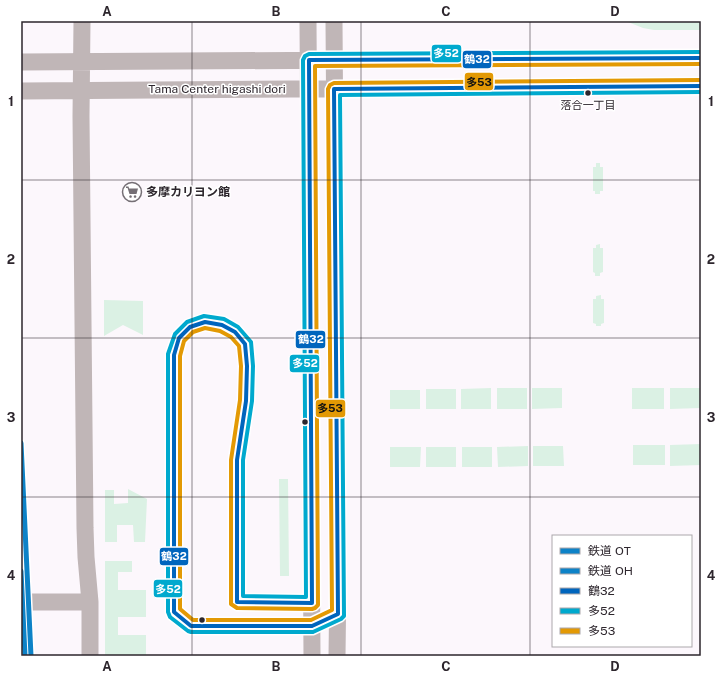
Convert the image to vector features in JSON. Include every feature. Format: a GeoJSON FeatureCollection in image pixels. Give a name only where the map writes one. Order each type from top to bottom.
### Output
{"type":"FeatureCollection","features":[{"type":"Feature","properties":{"kind":"street"},"geometry":{"type":"LineString","coordinates":[[82,21],[86,557],[90,602],[90,656]]}},
{"type":"Feature","properties":{"kind":"street"},"geometry":{"type":"LineString","coordinates":[[308,21],[312,656]]}},
{"type":"Feature","properties":{"kind":"street"},"geometry":{"type":"LineString","coordinates":[[334,21],[338,592],[337,656]]}},
{"type":"Feature","properties":{"kind":"street"},"geometry":{"type":"LineString","coordinates":[[21,62],[701,58]]}},
{"type":"Feature","properties":{"kind":"street","name":"Tama Center higashi dori"},"geometry":{"type":"LineString","coordinates":[[21,91],[701,86]]}},
{"type":"Feature","properties":{"kind":"street"},"geometry":{"type":"LineString","coordinates":[[21,602],[90,602]]}},
{"type":"Feature","properties":{"kind":"green space"},"geometry":{"type":"Polygon","coordinates":[[[628,21],[701,21],[701,30],[654,30],[643,28],[628,21]]]}},
{"type":"Feature","properties":{"kind":"green space"},"geometry":{"type":"Polygon","coordinates":[[[596,163],[600,163],[600,167],[603,167],[603,191],[600,191],[600,194],[595,194],[595,191],[593,191],[593,167],[596,167],[596,163]]]}},
{"type":"Feature","properties":{"kind":"green space"},"geometry":{"type":"Polygon","coordinates":[[[600,244],[600,248],[603,248],[603,272],[600,273],[600,276],[595,276],[595,273],[593,272],[593,248],[596,248],[596,245],[600,244]]]}},
{"type":"Feature","properties":{"kind":"green space"},"geometry":{"type":"Polygon","coordinates":[[[601,295],[601,299],[604,299],[604,323],[601,324],[601,326],[596,326],[596,324],[593,323],[593,299],[596,299],[596,296],[601,295]]]}},
{"type":"Feature","properties":{"kind":"green space"},"geometry":{"type":"Polygon","coordinates":[[[104,300],[143,301],[143,335],[123,325],[104,336],[104,300]]]}},
{"type":"Feature","properties":{"kind":"green space"},"geometry":{"type":"Polygon","coordinates":[[[491,388],[491,409],[461,409],[461,389],[491,388]]]}},
{"type":"Feature","properties":{"kind":"green space"},"geometry":{"type":"Polygon","coordinates":[[[497,388],[527,388],[527,409],[497,409],[497,388]]]}},
{"type":"Feature","properties":{"kind":"green space"},"geometry":{"type":"Polygon","coordinates":[[[532,388],[562,388],[562,408],[532,409],[532,388]]]}},
{"type":"Feature","properties":{"kind":"green space"},"geometry":{"type":"Polygon","coordinates":[[[632,388],[664,388],[664,409],[632,409],[632,388]]]}},
{"type":"Feature","properties":{"kind":"green space"},"geometry":{"type":"Polygon","coordinates":[[[670,388],[701,388],[701,408],[670,409],[670,388]]]}},
{"type":"Feature","properties":{"kind":"green space"},"geometry":{"type":"Polygon","coordinates":[[[426,389],[456,389],[456,409],[426,409],[426,389]]]}},
{"type":"Feature","properties":{"kind":"green space"},"geometry":{"type":"Polygon","coordinates":[[[390,390],[420,390],[420,409],[390,409],[390,390]]]}},
{"type":"Feature","properties":{"kind":"green space"},"geometry":{"type":"Polygon","coordinates":[[[701,444],[701,465],[670,466],[670,445],[701,444]]]}},
{"type":"Feature","properties":{"kind":"green space"},"geometry":{"type":"Polygon","coordinates":[[[633,445],[665,445],[665,465],[633,465],[633,445]]]}},
{"type":"Feature","properties":{"kind":"green space"},"geometry":{"type":"Polygon","coordinates":[[[528,446],[528,466],[498,467],[497,447],[528,446]]]}},
{"type":"Feature","properties":{"kind":"green space"},"geometry":{"type":"Polygon","coordinates":[[[533,446],[563,446],[564,466],[533,466],[533,446]]]}},
{"type":"Feature","properties":{"kind":"green space"},"geometry":{"type":"Polygon","coordinates":[[[390,447],[421,447],[420,467],[390,467],[390,447]]]}},
{"type":"Feature","properties":{"kind":"green space"},"geometry":{"type":"Polygon","coordinates":[[[426,447],[456,447],[456,467],[426,467],[426,447]]]}},
{"type":"Feature","properties":{"kind":"green space"},"geometry":{"type":"Polygon","coordinates":[[[462,447],[492,447],[492,467],[462,467],[462,447]]]}},
{"type":"Feature","properties":{"kind":"green space"},"geometry":{"type":"Polygon","coordinates":[[[279,479],[288,479],[289,576],[280,576],[279,479]]]}},
{"type":"Feature","properties":{"kind":"green space"},"geometry":{"type":"Polygon","coordinates":[[[128,489],[147,499],[145,542],[134,542],[133,525],[117,525],[117,542],[105,542],[105,490],[114,490],[114,504],[128,503],[128,489]]]}},
{"type":"Feature","properties":{"kind":"green space"},"geometry":{"type":"Polygon","coordinates":[[[105,561],[132,561],[132,572],[118,572],[118,590],[146,590],[146,617],[118,617],[118,635],[146,635],[146,656],[105,656],[105,561]]]}},
{"type":"Feature","properties":{"kind":"rail line","name":"OT"},"geometry":{"type":"LineString","coordinates":[[21,443],[31,656]]}},
{"type":"Feature","properties":{"kind":"rail line","name":"OH"},"geometry":{"type":"LineString","coordinates":[[21,571],[25,656]]}},
{"type":"Feature","properties":{"kind":"transit line","name":"多52"},"geometry":{"type":"LineString","coordinates":[[701,52],[309,54],[305,56],[303,60],[306,597],[243,596],[243,460],[252,401],[253,366],[251,342],[238,327],[224,319],[204,316],[187,322],[175,334],[168,354],[168,612],[170,617],[191,632],[313,632],[341,619],[344,616],[340,95],[701,92]]}},
{"type":"Feature","properties":{"kind":"transit line","name":"鶴32"},"geometry":{"type":"LineString","coordinates":[[701,58],[309,60],[312,603],[237,602],[237,460],[246,401],[247,366],[245,344],[235,332],[222,325],[205,322],[190,327],[179,338],[174,355],[174,612],[191,626],[312,626],[338,614],[334,89],[701,86]]}},
{"type":"Feature","properties":{"kind":"transit line","name":"多53"},"geometry":{"type":"LineString","coordinates":[[701,64],[315,66],[318,605],[312,609],[237,608],[231,604],[231,460],[240,400],[241,366],[239,346],[231,337],[220,331],[205,328],[193,332],[184,341],[180,356],[180,609],[193,620],[311,620],[332,610],[328,89],[330,85],[334,83],[701,80]]}},
{"type":"Feature","properties":{"kind":"place","name":"落合一丁目"},"geometry":{"type":"Point","coordinates":[588,93]}},
{"type":"Feature","properties":{"kind":"place","name":"多摩カリヨン館"},"geometry":{"type":"Point","coordinates":[132,192]}}]}
